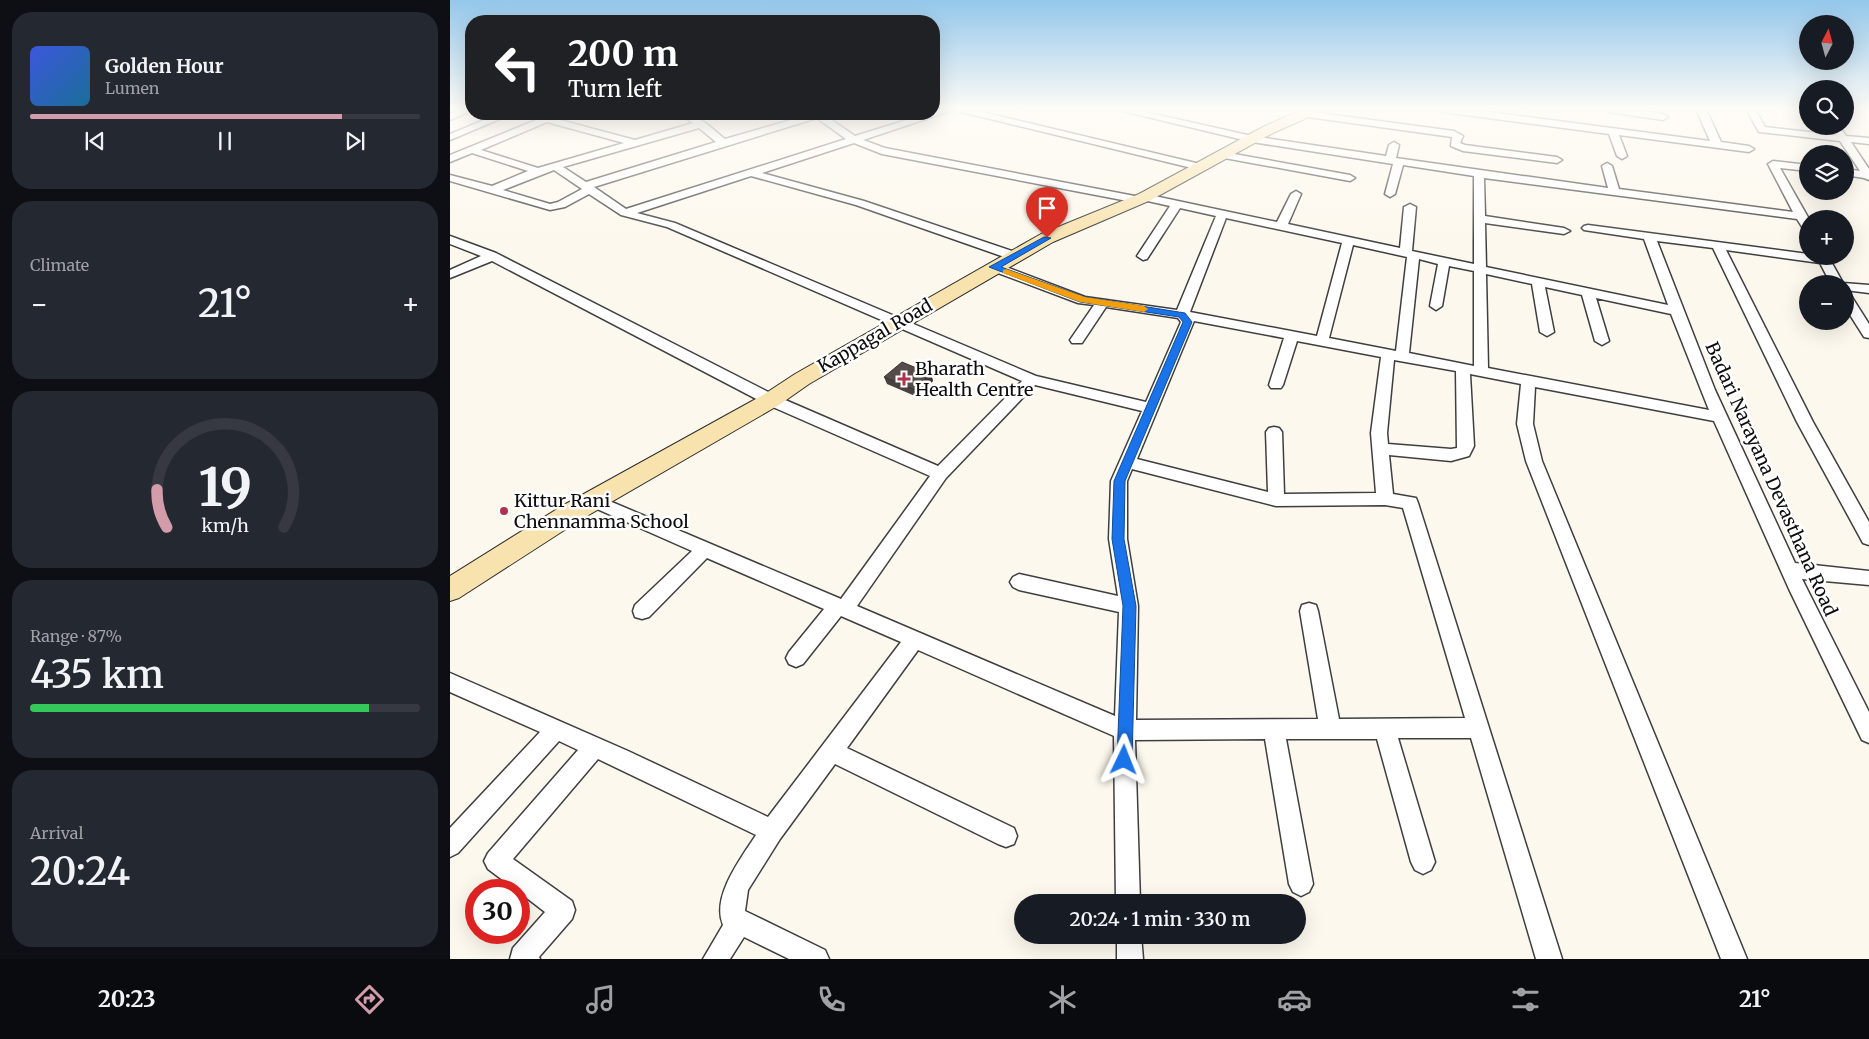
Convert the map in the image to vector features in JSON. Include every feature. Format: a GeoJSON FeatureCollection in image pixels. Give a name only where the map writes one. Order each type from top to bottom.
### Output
{"type":"FeatureCollection","features":[{"type":"Feature","properties":{"kind":"main road","name":"Kappagal Road"},"geometry":{"type":"LineString","coordinates":[[450,590],[594,500],[771,400],[802,379],[994,267],[1047,238],[1142,198],[1223,155]]}},
{"type":"Feature","properties":{"kind":"street"},"geometry":{"type":"LineString","coordinates":[[450,159],[463,154]]}},
{"type":"Feature","properties":{"kind":"street"},"geometry":{"type":"LineString","coordinates":[[484,154],[538,171]]}},
{"type":"Feature","properties":{"kind":"street"},"geometry":{"type":"LineString","coordinates":[[493,190],[538,171],[597,154]]}},
{"type":"Feature","properties":{"kind":"street"},"geometry":{"type":"LineString","coordinates":[[450,178],[550,207],[561,205],[588,187],[690,154]]}},
{"type":"Feature","properties":{"kind":"street"},"geometry":{"type":"LineString","coordinates":[[625,214],[811,154]]}},
{"type":"Feature","properties":{"kind":"street"},"geometry":{"type":"LineString","coordinates":[[902,154],[1177,204],[1675,311]]}},
{"type":"Feature","properties":{"kind":"street"},"geometry":{"type":"LineString","coordinates":[[1141,154],[1200,168]]}},
{"type":"Feature","properties":{"kind":"street"},"geometry":{"type":"LineString","coordinates":[[1347,154],[1479,174],[1799,216]]}},
{"type":"Feature","properties":{"kind":"street"},"geometry":{"type":"LineString","coordinates":[[1390,194],[1394,154]]}},
{"type":"Feature","properties":{"kind":"street"},"geometry":{"type":"LineString","coordinates":[[1508,154],[1557,160]]}},
{"type":"Feature","properties":{"kind":"street"},"geometry":{"type":"LineString","coordinates":[[1854,154],[1869,176]]}},
{"type":"Feature","properties":{"kind":"street"},"geometry":{"type":"LineString","coordinates":[[1223,155],[1350,178]]}},
{"type":"Feature","properties":{"kind":"street"},"geometry":{"type":"LineString","coordinates":[[1799,167],[1772,164],[1799,212]]}},
{"type":"Feature","properties":{"kind":"street"},"geometry":{"type":"LineString","coordinates":[[555,166],[625,214],[671,225],[1032,380],[1149,408]]}},
{"type":"Feature","properties":{"kind":"street"},"geometry":{"type":"LineString","coordinates":[[1607,166],[1614,191]]}},
{"type":"Feature","properties":{"kind":"street"},"geometry":{"type":"LineString","coordinates":[[752,173],[860,203],[1014,256]]}},
{"type":"Feature","properties":{"kind":"street"},"geometry":{"type":"LineString","coordinates":[[1479,174],[1481,371]]}},
{"type":"Feature","properties":{"kind":"street"},"geometry":{"type":"LineString","coordinates":[[1854,174],[1869,176]]}},
{"type":"Feature","properties":{"kind":"street"},"geometry":{"type":"LineString","coordinates":[[1281,226],[1296,194]]}},
{"type":"Feature","properties":{"kind":"street"},"geometry":{"type":"LineString","coordinates":[[1144,256],[1177,204]]}},
{"type":"Feature","properties":{"kind":"street"},"geometry":{"type":"LineString","coordinates":[[1385,499],[1378,433],[1395,354],[1409,254],[1410,207]]}},
{"type":"Feature","properties":{"kind":"street"},"geometry":{"type":"LineString","coordinates":[[1182,315],[1222,214]]}},
{"type":"Feature","properties":{"kind":"street"},"geometry":{"type":"LineString","coordinates":[[1480,219],[1564,231]]}},
{"type":"Feature","properties":{"kind":"street"},"geometry":{"type":"LineString","coordinates":[[1588,228],[1799,255]]}},
{"type":"Feature","properties":{"kind":"street","name":"Badari Narayana Devasthana Road"},"geometry":{"type":"LineString","coordinates":[[1649,236],[1675,311],[1718,417],[1789,570],[1869,733]]}},
{"type":"Feature","properties":{"kind":"street"},"geometry":{"type":"LineString","coordinates":[[450,240],[492,256],[771,400],[940,474]]}},
{"type":"Feature","properties":{"kind":"street"},"geometry":{"type":"LineString","coordinates":[[1322,341],[1348,241]]}},
{"type":"Feature","properties":{"kind":"street"},"geometry":{"type":"LineString","coordinates":[[1717,245],[1805,422],[1869,538]]}},
{"type":"Feature","properties":{"kind":"street"},"geometry":{"type":"LineString","coordinates":[[450,274],[492,256]]}},
{"type":"Feature","properties":{"kind":"street"},"geometry":{"type":"LineString","coordinates":[[1436,306],[1444,262]]}},
{"type":"Feature","properties":{"kind":"street"},"geometry":{"type":"LineString","coordinates":[[994,267],[1083,300],[1182,315],[1292,335],[1718,417]]}},
{"type":"Feature","properties":{"kind":"street"},"geometry":{"type":"LineString","coordinates":[[1538,282],[1547,332]]}},
{"type":"Feature","properties":{"kind":"street"},"geometry":{"type":"LineString","coordinates":[[1854,287],[1869,289]]}},
{"type":"Feature","properties":{"kind":"street"},"geometry":{"type":"LineString","coordinates":[[1588,293],[1602,341]]}},
{"type":"Feature","properties":{"kind":"street"},"geometry":{"type":"LineString","coordinates":[[1077,340],[1102,303]]}},
{"type":"Feature","properties":{"kind":"street"},"geometry":{"type":"LineString","coordinates":[[1854,311],[1869,334]]}},
{"type":"Feature","properties":{"kind":"street"},"geometry":{"type":"LineString","coordinates":[[1128,894],[1125,730],[1129,606],[1118,539],[1119,481],[1149,408],[1188,322],[1182,315]]}},
{"type":"Feature","properties":{"kind":"street"},"geometry":{"type":"LineString","coordinates":[[1276,385],[1292,335]]}},
{"type":"Feature","properties":{"kind":"street"},"geometry":{"type":"LineString","coordinates":[[1380,449],[1451,455],[1463,452],[1466,446],[1462,368]]}},
{"type":"Feature","properties":{"kind":"street"},"geometry":{"type":"LineString","coordinates":[[796,658],[841,608],[940,474],[1032,380]]}},
{"type":"Feature","properties":{"kind":"street"},"geometry":{"type":"LineString","coordinates":[[1528,380],[1525,424],[1534,461],[1734,959]]}},
{"type":"Feature","properties":{"kind":"street"},"geometry":{"type":"LineString","coordinates":[[1274,432],[1276,500]]}},
{"type":"Feature","properties":{"kind":"street"},"geometry":{"type":"LineString","coordinates":[[1127,462],[1276,500],[1385,499],[1410,502],[1549,959]]}},
{"type":"Feature","properties":{"kind":"street"},"geometry":{"type":"LineString","coordinates":[[594,500],[1125,730],[1479,728]]}},
{"type":"Feature","properties":{"kind":"street"},"geometry":{"type":"LineString","coordinates":[[642,611],[705,549]]}},
{"type":"Feature","properties":{"kind":"street"},"geometry":{"type":"LineString","coordinates":[[1789,570],[1869,578]]}},
{"type":"Feature","properties":{"kind":"street"},"geometry":{"type":"LineString","coordinates":[[1019,582],[1129,606]]}},
{"type":"Feature","properties":{"kind":"street"},"geometry":{"type":"LineString","coordinates":[[1309,611],[1330,729]]}},
{"type":"Feature","properties":{"kind":"street"},"geometry":{"type":"LineString","coordinates":[[816,959],[732,918],[737,886],[772,831],[915,639]]}},
{"type":"Feature","properties":{"kind":"street"},"geometry":{"type":"LineString","coordinates":[[450,682],[595,747],[772,831]]}},
{"type":"Feature","properties":{"kind":"street"},"geometry":{"type":"LineString","coordinates":[[1385,729],[1423,862]]}},
{"type":"Feature","properties":{"kind":"street"},"geometry":{"type":"LineString","coordinates":[[450,845],[556,730]]}},
{"type":"Feature","properties":{"kind":"street"},"geometry":{"type":"LineString","coordinates":[[1274,730],[1301,884]]}},
{"type":"Feature","properties":{"kind":"street"},"geometry":{"type":"LineString","coordinates":[[527,959],[522,957],[563,910],[496,861],[595,747]]}},
{"type":"Feature","properties":{"kind":"street"},"geometry":{"type":"LineString","coordinates":[[831,751],[1006,836]]}},
{"type":"Feature","properties":{"kind":"street"},"geometry":{"type":"LineString","coordinates":[[716,959],[739,921]]}},
{"type":"Feature","properties":{"kind":"street"},"geometry":{"type":"LineString","coordinates":[[1129,944],[1130,959]]}},
{"type":"Feature","properties":{"kind":"building"},"geometry":{"type":"Polygon","coordinates":[[[902,362],[931,374],[913,389],[884,377],[902,362]]]}},
{"type":"Feature","properties":{"kind":"slow traffic"},"geometry":{"type":"LineString","coordinates":[[1006,271],[1083,300],[1144,309]]}},
{"type":"Feature","properties":{"kind":"place","name":"Bharath Health Centre"},"geometry":{"type":"Point","coordinates":[904,379]}},
{"type":"Feature","properties":{"kind":"place","name":"Kittur Rani Chennamma School"},"geometry":{"type":"Point","coordinates":[504,511]}},
{"type":"Feature","properties":{"kind":"route"},"geometry":{"type":"LineString","coordinates":[[1047,238],[994,267],[1083,300],[1182,315],[1188,322],[1119,481],[1118,539],[1129,606],[1124,760]]}}]}
